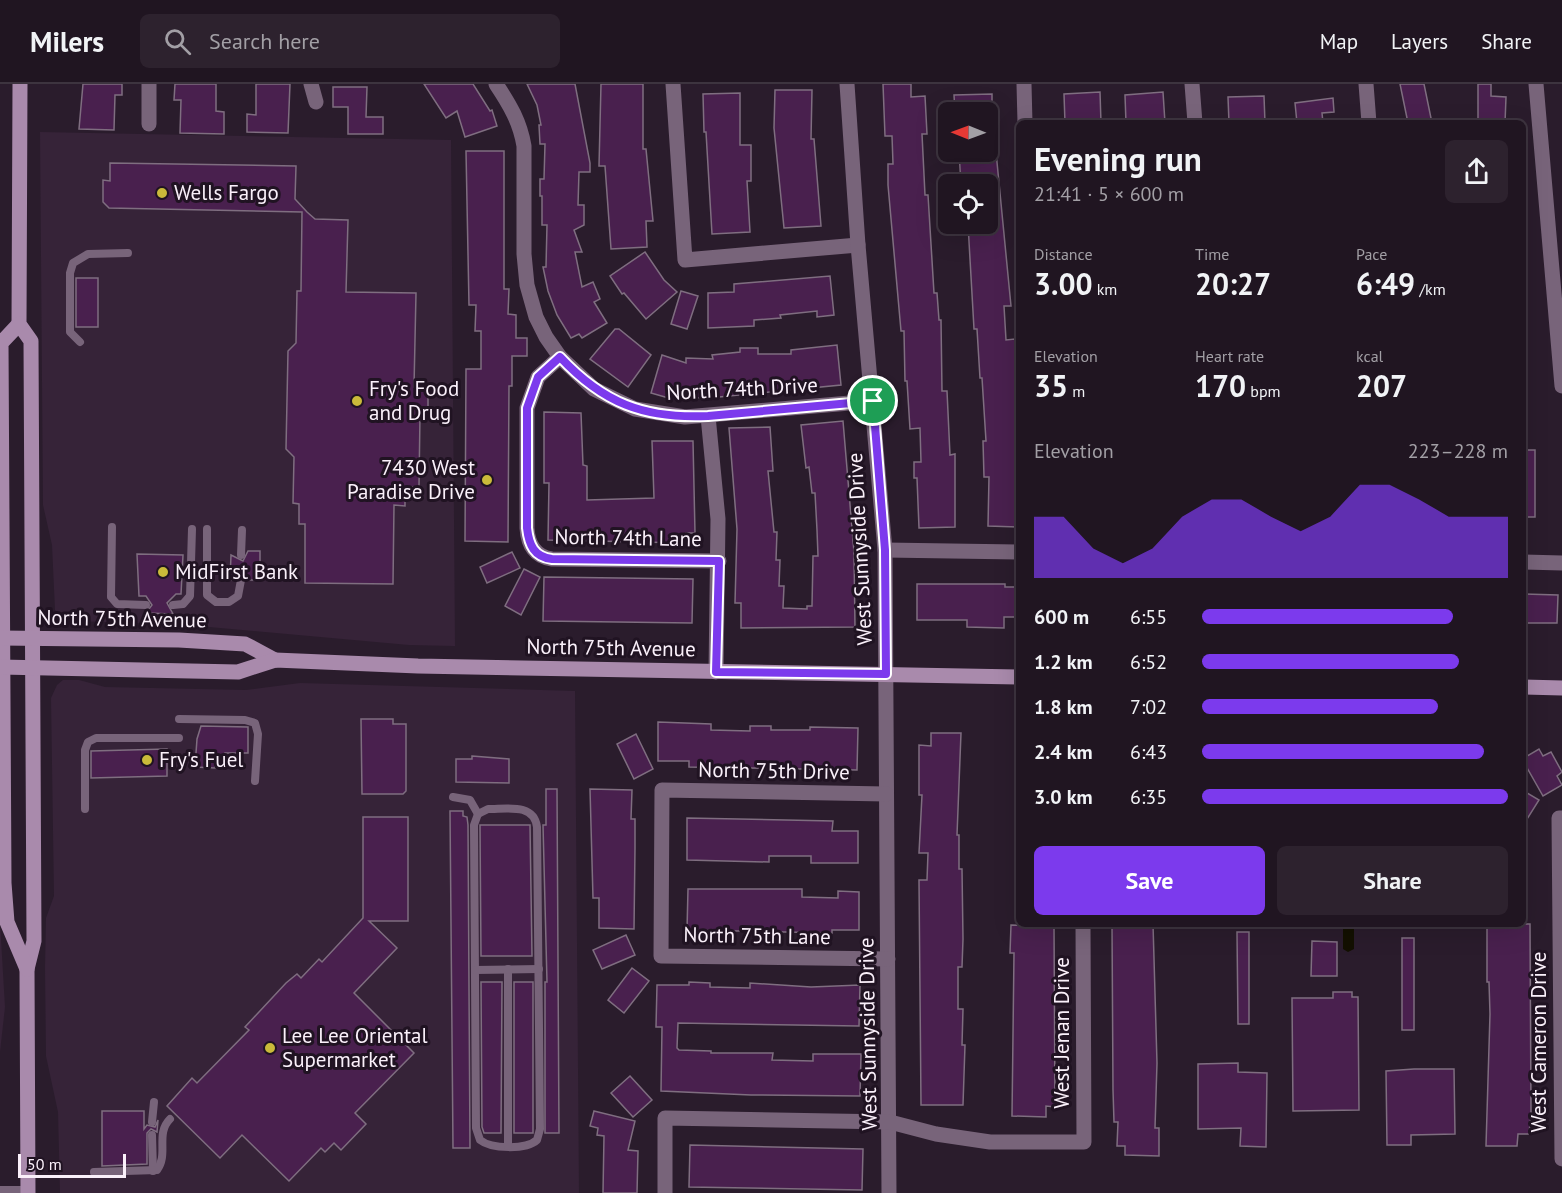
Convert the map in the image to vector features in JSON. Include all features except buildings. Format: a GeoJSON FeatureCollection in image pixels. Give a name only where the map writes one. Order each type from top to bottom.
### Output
{"type":"FeatureCollection","features":[{"type":"Feature","properties":{"kind":"main road"},"geometry":{"type":"LineString","coordinates":[[20,84],[20,324],[31,341],[34,941],[27,969],[28,1192]]}},
{"type":"Feature","properties":{"kind":"main road"},"geometry":{"type":"LineString","coordinates":[[20,324],[1,343],[0,638],[7,922],[27,969]]}},
{"type":"Feature","properties":{"kind":"main road","name":"North 75th Avenue"},"geometry":{"type":"LineString","coordinates":[[0,638],[179,640],[245,644],[275,660]]}},
{"type":"Feature","properties":{"kind":"main road","name":"North 75th Avenue"},"geometry":{"type":"LineString","coordinates":[[1,667],[238,672],[275,660],[716,672],[1016,677]]}},
{"type":"Feature","properties":{"kind":"main road"},"geometry":{"type":"LineString","coordinates":[[1526,687],[1562,688]]}},
{"type":"Feature","properties":{"kind":"street"},"geometry":{"type":"LineString","coordinates":[[149,84],[149,124]]}},
{"type":"Feature","properties":{"kind":"street"},"geometry":{"type":"LineString","coordinates":[[311,84],[316,102]]}},
{"type":"Feature","properties":{"kind":"street","name":"North 74th Drive"},"geometry":{"type":"LineString","coordinates":[[496,84],[515,112],[524,146],[524,254],[527,285],[536,317],[560,357],[594,389],[635,409],[668,416],[708,416],[873,401]]}},
{"type":"Feature","properties":{"kind":"street"},"geometry":{"type":"LineString","coordinates":[[673,84],[685,260],[858,246]]}},
{"type":"Feature","properties":{"kind":"street","name":"West Sunnyside Drive"},"geometry":{"type":"LineString","coordinates":[[847,84],[858,246],[885,550],[890,1193]]}},
{"type":"Feature","properties":{"kind":"street"},"geometry":{"type":"LineString","coordinates":[[1024,84],[1025,120]]}},
{"type":"Feature","properties":{"kind":"street"},"geometry":{"type":"LineString","coordinates":[[1192,84],[1195,120]]}},
{"type":"Feature","properties":{"kind":"street"},"geometry":{"type":"LineString","coordinates":[[1366,84],[1369,120]]}},
{"type":"Feature","properties":{"kind":"street"},"geometry":{"type":"LineString","coordinates":[[1536,84],[1562,386]]}},
{"type":"Feature","properties":{"kind":"street","name":"North 74th Lane"},"geometry":{"type":"LineString","coordinates":[[560,357],[538,377],[527,408],[527,528],[532,547],[537,554],[552,559],[719,561]]}},
{"type":"Feature","properties":{"kind":"street"},"geometry":{"type":"LineString","coordinates":[[708,416],[718,519],[716,672]]}},
{"type":"Feature","properties":{"kind":"street"},"geometry":{"type":"LineString","coordinates":[[885,550],[1016,552]]}},
{"type":"Feature","properties":{"kind":"street"},"geometry":{"type":"LineString","coordinates":[[1526,562],[1562,563]]}},
{"type":"Feature","properties":{"kind":"street","name":"North 75th Drive"},"geometry":{"type":"LineString","coordinates":[[661,956],[662,790],[886,794]]}},
{"type":"Feature","properties":{"kind":"street","name":"West Cameron Drive"},"geometry":{"type":"LineString","coordinates":[[1560,818],[1562,1159]]}},
{"type":"Feature","properties":{"kind":"street","name":"West Jenan Drive"},"geometry":{"type":"LineString","coordinates":[[890,1122],[946,1136],[990,1142],[1084,1142],[1083,927]]}},
{"type":"Feature","properties":{"kind":"street","name":"North 75th Lane"},"geometry":{"type":"LineString","coordinates":[[661,956],[888,959]]}},
{"type":"Feature","properties":{"kind":"street"},"geometry":{"type":"LineString","coordinates":[[665,1193],[665,1118],[890,1122]]}},
{"type":"Feature","properties":{"kind":"lane"},"geometry":{"type":"LineString","coordinates":[[80,342],[70,332],[70,273],[73,263],[88,254],[128,254]]}},
{"type":"Feature","properties":{"kind":"lane"},"geometry":{"type":"LineString","coordinates":[[112,527],[111,597],[117,604],[146,605]]}},
{"type":"Feature","properties":{"kind":"lane"},"geometry":{"type":"LineString","coordinates":[[173,605],[183,604],[190,596],[192,529]]}},
{"type":"Feature","properties":{"kind":"lane"},"geometry":{"type":"LineString","coordinates":[[207,529],[207,595],[216,602],[229,602],[238,596],[241,580]]}},
{"type":"Feature","properties":{"kind":"lane"},"geometry":{"type":"LineString","coordinates":[[241,555],[242,530]]}},
{"type":"Feature","properties":{"kind":"lane"},"geometry":{"type":"LineString","coordinates":[[179,719],[245,720],[255,723],[258,734],[255,781]]}},
{"type":"Feature","properties":{"kind":"lane"},"geometry":{"type":"LineString","coordinates":[[85,809],[85,750],[92,739],[179,738]]}},
{"type":"Feature","properties":{"kind":"lane"},"geometry":{"type":"LineString","coordinates":[[453,797],[470,800],[478,814]]}},
{"type":"Feature","properties":{"kind":"lane"},"geometry":{"type":"LineString","coordinates":[[488,809],[521,809],[533,814],[536,820],[540,1134],[531,1145],[489,1145],[480,1140],[477,1134],[474,825],[478,814],[488,809]]}},
{"type":"Feature","properties":{"kind":"lane"},"geometry":{"type":"LineString","coordinates":[[508,969],[508,1146]]}},
{"type":"Feature","properties":{"kind":"lane"},"geometry":{"type":"LineString","coordinates":[[476,970],[539,969]]}},
{"type":"Feature","properties":{"kind":"lane"},"geometry":{"type":"LineString","coordinates":[[152,1122],[154,1102]]}},
{"type":"Feature","properties":{"kind":"lane"},"geometry":{"type":"LineString","coordinates":[[94,1172],[153,1171],[160,1166],[161,1132],[170,1119]]}},
{"type":"Feature","properties":{"kind":"lane"},"geometry":{"type":"LineString","coordinates":[[152,1135],[153,1171]]}},
{"type":"Feature","properties":{"kind":"lane"},"geometry":{"type":"LineString","coordinates":[[0,1190],[28,1192]]}},
{"type":"Feature","properties":{"kind":"shaded area"},"geometry":{"type":"Polygon","coordinates":[[[40,132],[451,140],[455,646],[409,645],[176,624],[72,621],[60,616],[55,610],[52,545],[43,505],[40,132]]]}},
{"type":"Feature","properties":{"kind":"shaded area"},"geometry":{"type":"Polygon","coordinates":[[[63,680],[79,680],[105,687],[246,690],[300,683],[575,691],[579,1193],[60,1193],[58,1112],[46,1056],[45,968],[46,918],[54,896],[51,698],[57,685],[63,680]]]}},
{"type":"Feature","properties":{"kind":"shaded area"},"geometry":{"type":"Polygon","coordinates":[[[0,922],[5,1007],[0,1052],[0,922]]]}},
{"type":"Feature","properties":{"kind":"shaded area"},"geometry":{"type":"Polygon","coordinates":[[[1343,927],[1354,927],[1354,949],[1348,952],[1343,949],[1343,927]]]}},
{"type":"Feature","properties":{"kind":"place","name":"Wells Fargo"},"geometry":{"type":"Point","coordinates":[162,193]}},
{"type":"Feature","properties":{"kind":"place","name":"Fry's Food and Drug"},"geometry":{"type":"Point","coordinates":[357,401]}},
{"type":"Feature","properties":{"kind":"place","name":"7430 West Paradise Drive"},"geometry":{"type":"Point","coordinates":[487,480]}},
{"type":"Feature","properties":{"kind":"place","name":"MidFirst Bank"},"geometry":{"type":"Point","coordinates":[163,572]}},
{"type":"Feature","properties":{"kind":"place","name":"Fry's Fuel"},"geometry":{"type":"Point","coordinates":[147,760]}},
{"type":"Feature","properties":{"kind":"place","name":"Lee Lee Oriental Supermarket"},"geometry":{"type":"Point","coordinates":[270,1048]}},
{"type":"Feature","properties":{"kind":"route"},"geometry":{"type":"LineString","coordinates":[[560,357],[594,389],[613,400],[650,414],[708,416],[873,401],[885,550],[886,674],[716,672],[719,561],[552,559],[537,554],[532,547],[527,528],[527,408],[538,377],[560,357]]}}]}
